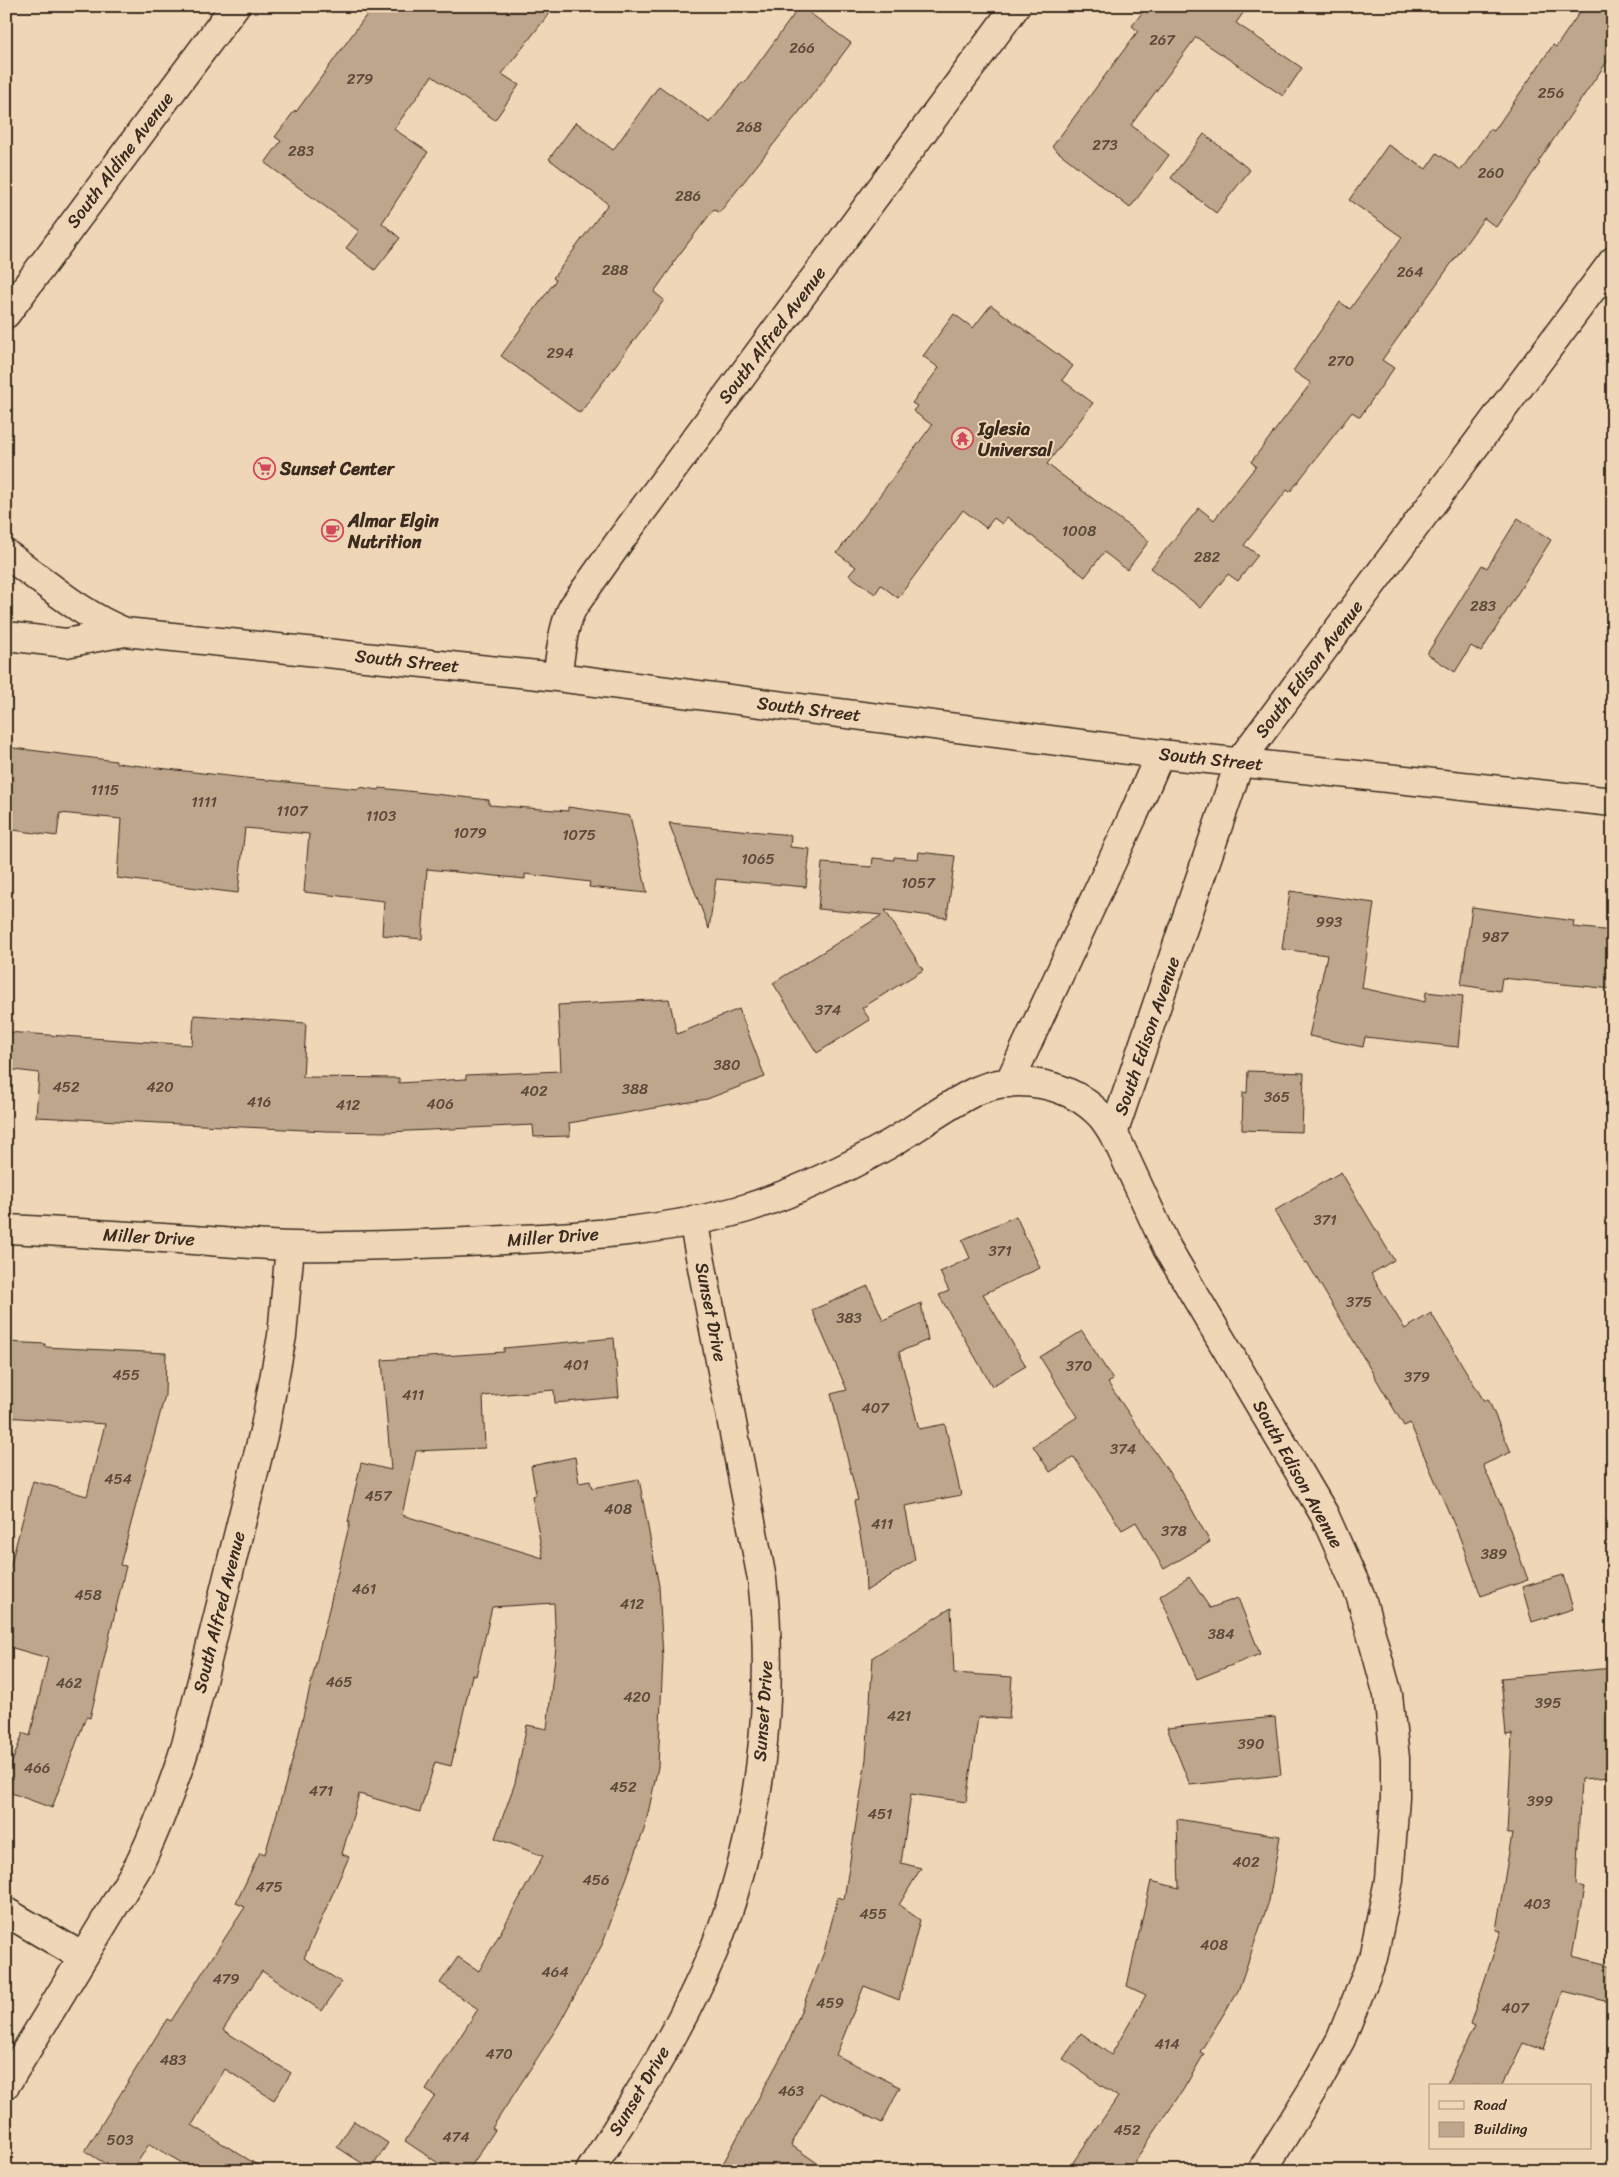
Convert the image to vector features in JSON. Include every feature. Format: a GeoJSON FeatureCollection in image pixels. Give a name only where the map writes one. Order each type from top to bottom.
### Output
{"type":"FeatureCollection","features":[{"type":"Feature","properties":{"kind":"street","name":"South Aldine Avenue"},"geometry":{"type":"LineString","coordinates":[[6,314],[235,6]]}},
{"type":"Feature","properties":{"kind":"street","name":"South Alfred Avenue"},"geometry":{"type":"LineString","coordinates":[[558,677],[562,643],[568,616],[574,607],[625,534],[1016,6]]}},
{"type":"Feature","properties":{"kind":"street","name":"South Edison Avenue"},"geometry":{"type":"LineString","coordinates":[[1113,1134],[1240,761],[1613,260]]}},
{"type":"Feature","properties":{"kind":"street"},"geometry":{"type":"LineString","coordinates":[[6,554],[86,612],[125,632]]}},
{"type":"Feature","properties":{"kind":"street","name":"South Street"},"geometry":{"type":"LineString","coordinates":[[6,636],[66,643],[125,632],[558,677],[1160,754],[1613,802]]}},
{"type":"Feature","properties":{"kind":"street"},"geometry":{"type":"LineString","coordinates":[[1009,1082],[1160,754]]}},
{"type":"Feature","properties":{"kind":"street","name":"Miller Drive"},"geometry":{"type":"LineString","coordinates":[[6,1229],[290,1246],[394,1245],[544,1238],[636,1230],[746,1208],[822,1177],[882,1148],[978,1091],[1009,1082],[1041,1084],[1067,1093]]}},
{"type":"Feature","properties":{"kind":"street","name":"South Edison Avenue"},"geometry":{"type":"LineString","coordinates":[[1067,1093],[1099,1114],[1113,1134],[1167,1248],[1324,1514],[1361,1597],[1388,1695],[1395,1758],[1395,1797],[1389,1880],[1373,1958],[1360,1995],[1341,2039],[1318,2081],[1262,2171]]}},
{"type":"Feature","properties":{"kind":"street","name":"Sunset Drive"},"geometry":{"type":"LineString","coordinates":[[590,2171],[663,2054],[714,1950],[732,1902],[743,1859],[764,1726],[768,1625],[762,1579],[692,1220]]}},
{"type":"Feature","properties":{"kind":"street","name":"South Alfred Avenue"},"geometry":{"type":"LineString","coordinates":[[6,2084],[139,1865],[169,1798],[186,1745],[265,1427],[282,1336],[290,1246]]}},
{"type":"Feature","properties":{"kind":"street"},"geometry":{"type":"LineString","coordinates":[[6,1912],[83,1957]]}},
{"type":"Feature","properties":{"kind":"building"},"geometry":{"type":"Polygon","coordinates":[[[373,6],[555,6],[502,74],[519,85],[495,120],[432,76],[394,129],[428,152],[382,223],[400,238],[375,270],[346,248],[359,231],[265,163],[281,141],[275,137],[295,110],[296,112],[373,6]]]}},
{"type":"Feature","properties":{"kind":"building"},"geometry":{"type":"Polygon","coordinates":[[[800,6],[851,43],[719,213],[714,209],[672,264],[654,292],[664,300],[580,413],[501,356],[556,280],[553,278],[608,204],[549,159],[576,122],[613,150],[659,86],[710,123],[742,82],[744,83],[800,6]]]}},
{"type":"Feature","properties":{"kind":"building"},"geometry":{"type":"Polygon","coordinates":[[[1147,6],[1248,6],[1236,23],[1302,68],[1283,96],[1196,37],[1131,125],[1169,155],[1130,208],[1052,147],[1138,31],[1132,26],[1147,6]]]}},
{"type":"Feature","properties":{"kind":"building"},"geometry":{"type":"Polygon","coordinates":[[[1584,6],[1613,6],[1613,53],[1496,227],[1484,218],[1382,360],[1394,368],[1360,417],[1352,412],[1290,492],[1287,490],[1244,545],[1258,555],[1238,581],[1228,574],[1201,608],[1151,568],[1199,508],[1214,520],[1256,466],[1251,462],[1311,383],[1293,371],[1340,302],[1350,309],[1402,237],[1349,200],[1388,145],[1426,169],[1437,153],[1461,170],[1490,129],[1494,131],[1553,45],[1556,47],[1584,6]]]}},
{"type":"Feature","properties":{"kind":"building"},"geometry":{"type":"Polygon","coordinates":[[[1204,134],[1250,170],[1216,213],[1171,178],[1204,134]]]}},
{"type":"Feature","properties":{"kind":"building"},"geometry":{"type":"Polygon","coordinates":[[[991,305],[1073,366],[1062,380],[1093,403],[1047,464],[1149,541],[1127,570],[1104,552],[1085,577],[1007,517],[1002,524],[994,518],[986,528],[963,510],[898,598],[881,585],[875,594],[849,575],[856,567],[837,553],[932,425],[913,411],[917,406],[912,403],[939,368],[923,356],[954,314],[973,328],[991,305]]]}},
{"type":"Feature","properties":{"kind":"building"},"geometry":{"type":"Polygon","coordinates":[[[1518,518],[1551,540],[1481,652],[1471,646],[1455,672],[1427,654],[1482,565],[1487,568],[1518,518]]]}},
{"type":"Feature","properties":{"kind":"building"},"geometry":{"type":"Polygon","coordinates":[[[6,747],[116,761],[116,763],[245,778],[359,789],[359,787],[379,790],[380,788],[489,800],[489,805],[568,811],[568,807],[630,816],[647,893],[589,887],[590,882],[525,874],[525,879],[427,869],[422,939],[382,935],[384,901],[304,892],[309,834],[245,828],[238,893],[117,878],[121,819],[60,813],[57,836],[6,829],[6,747]]]}},
{"type":"Feature","properties":{"kind":"building"},"geometry":{"type":"Polygon","coordinates":[[[669,823],[791,835],[790,847],[810,849],[806,887],[716,879],[709,929],[669,823]]]}},
{"type":"Feature","properties":{"kind":"building"},"geometry":{"type":"Polygon","coordinates":[[[919,852],[955,856],[947,918],[885,910],[923,970],[862,1008],[870,1020],[817,1053],[773,983],[882,915],[818,909],[822,863],[872,867],[873,858],[894,860],[894,857],[918,859],[919,852]]]}},
{"type":"Feature","properties":{"kind":"building"},"geometry":{"type":"Polygon","coordinates":[[[1290,891],[1374,903],[1362,988],[1425,1002],[1426,992],[1463,996],[1458,1047],[1365,1037],[1363,1047],[1309,1036],[1327,955],[1282,949],[1290,891]]]}},
{"type":"Feature","properties":{"kind":"building"},"geometry":{"type":"Polygon","coordinates":[[[1472,907],[1574,921],[1573,927],[1613,931],[1613,989],[1502,978],[1500,991],[1461,985],[1472,907]]]}},
{"type":"Feature","properties":{"kind":"building"},"geometry":{"type":"Polygon","coordinates":[[[669,999],[677,1034],[739,1009],[765,1077],[707,1099],[569,1123],[570,1136],[534,1137],[533,1125],[388,1132],[326,1131],[36,1117],[39,1073],[6,1069],[6,1032],[192,1045],[194,1015],[306,1023],[303,1077],[399,1078],[399,1083],[466,1079],[466,1075],[561,1071],[558,1005],[669,999]]]}},
{"type":"Feature","properties":{"kind":"building"},"geometry":{"type":"Polygon","coordinates":[[[1248,1071],[1304,1073],[1302,1132],[1242,1130],[1243,1092],[1247,1093],[1248,1071]]]}},
{"type":"Feature","properties":{"kind":"building"},"geometry":{"type":"Polygon","coordinates":[[[1341,1172],[1394,1260],[1371,1274],[1405,1329],[1431,1313],[1484,1401],[1488,1399],[1511,1452],[1483,1465],[1503,1510],[1528,1580],[1481,1596],[1460,1538],[1410,1423],[1404,1426],[1307,1262],[1305,1263],[1274,1211],[1341,1172]]]}},
{"type":"Feature","properties":{"kind":"building"},"geometry":{"type":"Polygon","coordinates":[[[1016,1216],[1040,1268],[983,1294],[1026,1366],[992,1386],[939,1295],[949,1291],[940,1272],[970,1258],[962,1240],[1016,1216]]]}},
{"type":"Feature","properties":{"kind":"building"},"geometry":{"type":"Polygon","coordinates":[[[868,1286],[883,1320],[921,1303],[928,1340],[899,1352],[919,1429],[945,1424],[961,1495],[905,1506],[915,1560],[866,1591],[865,1562],[854,1501],[858,1500],[831,1394],[847,1390],[812,1310],[868,1286]]]}},
{"type":"Feature","properties":{"kind":"building"},"geometry":{"type":"Polygon","coordinates":[[[1082,1331],[1113,1380],[1108,1383],[1181,1490],[1210,1542],[1164,1569],[1136,1522],[1122,1530],[1074,1457],[1050,1472],[1033,1446],[1077,1417],[1040,1357],[1082,1331]]]}},
{"type":"Feature","properties":{"kind":"building"},"geometry":{"type":"Polygon","coordinates":[[[614,1338],[619,1397],[555,1403],[554,1390],[483,1396],[485,1448],[416,1451],[402,1515],[543,1558],[532,1496],[536,1494],[531,1466],[575,1457],[579,1483],[590,1481],[592,1488],[639,1479],[659,1586],[663,1658],[658,1767],[645,1827],[603,1943],[558,2026],[492,2128],[495,2130],[468,2171],[450,2171],[405,2141],[435,2096],[426,2090],[478,2009],[440,1983],[458,1957],[479,1971],[543,1856],[495,1838],[515,1783],[527,1725],[547,1729],[556,1647],[554,1603],[492,1607],[476,1676],[472,1675],[451,1766],[435,1762],[420,1812],[359,1794],[342,1854],[349,1857],[304,1958],[341,1982],[322,2011],[262,1971],[223,2030],[291,2073],[274,2100],[225,2069],[192,2125],[267,2171],[196,2171],[149,2144],[132,2171],[117,2171],[85,2151],[167,2019],[171,2021],[245,1907],[236,1903],[260,1852],[265,1854],[293,1758],[350,1522],[348,1522],[361,1463],[391,1470],[382,1360],[504,1352],[504,1348],[614,1338]]]}},
{"type":"Feature","properties":{"kind":"building"},"geometry":{"type":"Polygon","coordinates":[[[8,1342],[45,1344],[45,1347],[166,1353],[165,1395],[120,1565],[126,1566],[90,1718],[86,1717],[52,1808],[6,1791],[6,1778],[23,1733],[30,1736],[48,1658],[6,1646],[6,1582],[33,1481],[87,1496],[105,1424],[6,1417],[8,1342]]]}},
{"type":"Feature","properties":{"kind":"building"},"geometry":{"type":"Polygon","coordinates":[[[1563,1575],[1573,1609],[1532,1622],[1522,1587],[1563,1575]]]}},
{"type":"Feature","properties":{"kind":"building"},"geometry":{"type":"Polygon","coordinates":[[[1189,1577],[1210,1608],[1238,1598],[1260,1654],[1197,1679],[1160,1596],[1189,1577]]]}},
{"type":"Feature","properties":{"kind":"building"},"geometry":{"type":"Polygon","coordinates":[[[951,1608],[954,1673],[1012,1677],[1009,1719],[978,1717],[966,1802],[911,1794],[901,1863],[921,1868],[899,1905],[920,1920],[899,2000],[864,1986],[836,2055],[900,2087],[882,2123],[820,2093],[791,2145],[829,2171],[719,2171],[789,2042],[824,1952],[838,1897],[844,1899],[866,1759],[873,1657],[951,1608]]]}},
{"type":"Feature","properties":{"kind":"building"},"geometry":{"type":"Polygon","coordinates":[[[1613,1668],[1613,1777],[1581,1779],[1576,1885],[1584,1887],[1572,1956],[1613,1966],[1613,2003],[1563,1991],[1543,2050],[1523,2043],[1503,2084],[1447,2084],[1474,2026],[1470,2024],[1501,1931],[1496,1930],[1512,1834],[1507,1834],[1512,1734],[1506,1735],[1501,1678],[1613,1668]]]}},
{"type":"Feature","properties":{"kind":"building"},"geometry":{"type":"Polygon","coordinates":[[[1275,1717],[1281,1775],[1190,1785],[1167,1728],[1275,1717]]]}},
{"type":"Feature","properties":{"kind":"building"},"geometry":{"type":"Polygon","coordinates":[[[1177,1819],[1280,1836],[1269,1901],[1238,1991],[1200,2052],[1204,2054],[1183,2090],[1128,2171],[1067,2171],[1118,2097],[1063,2059],[1081,2033],[1111,2055],[1146,1995],[1127,1986],[1151,1881],[1179,1888],[1177,1819]]]}},
{"type":"Feature","properties":{"kind":"building"},"geometry":{"type":"Polygon","coordinates":[[[354,2121],[388,2143],[371,2169],[337,2147],[354,2121]]]}},
{"type":"Feature","properties":{"kind":"place","name":"Iglesia Universal"},"geometry":{"type":"Point","coordinates":[962,439]}},
{"type":"Feature","properties":{"kind":"place","name":"Sunset Center"},"geometry":{"type":"Point","coordinates":[264,469]}},
{"type":"Feature","properties":{"kind":"place","name":"Almar Elgin Nutrition"},"geometry":{"type":"Point","coordinates":[332,531]}}]}
